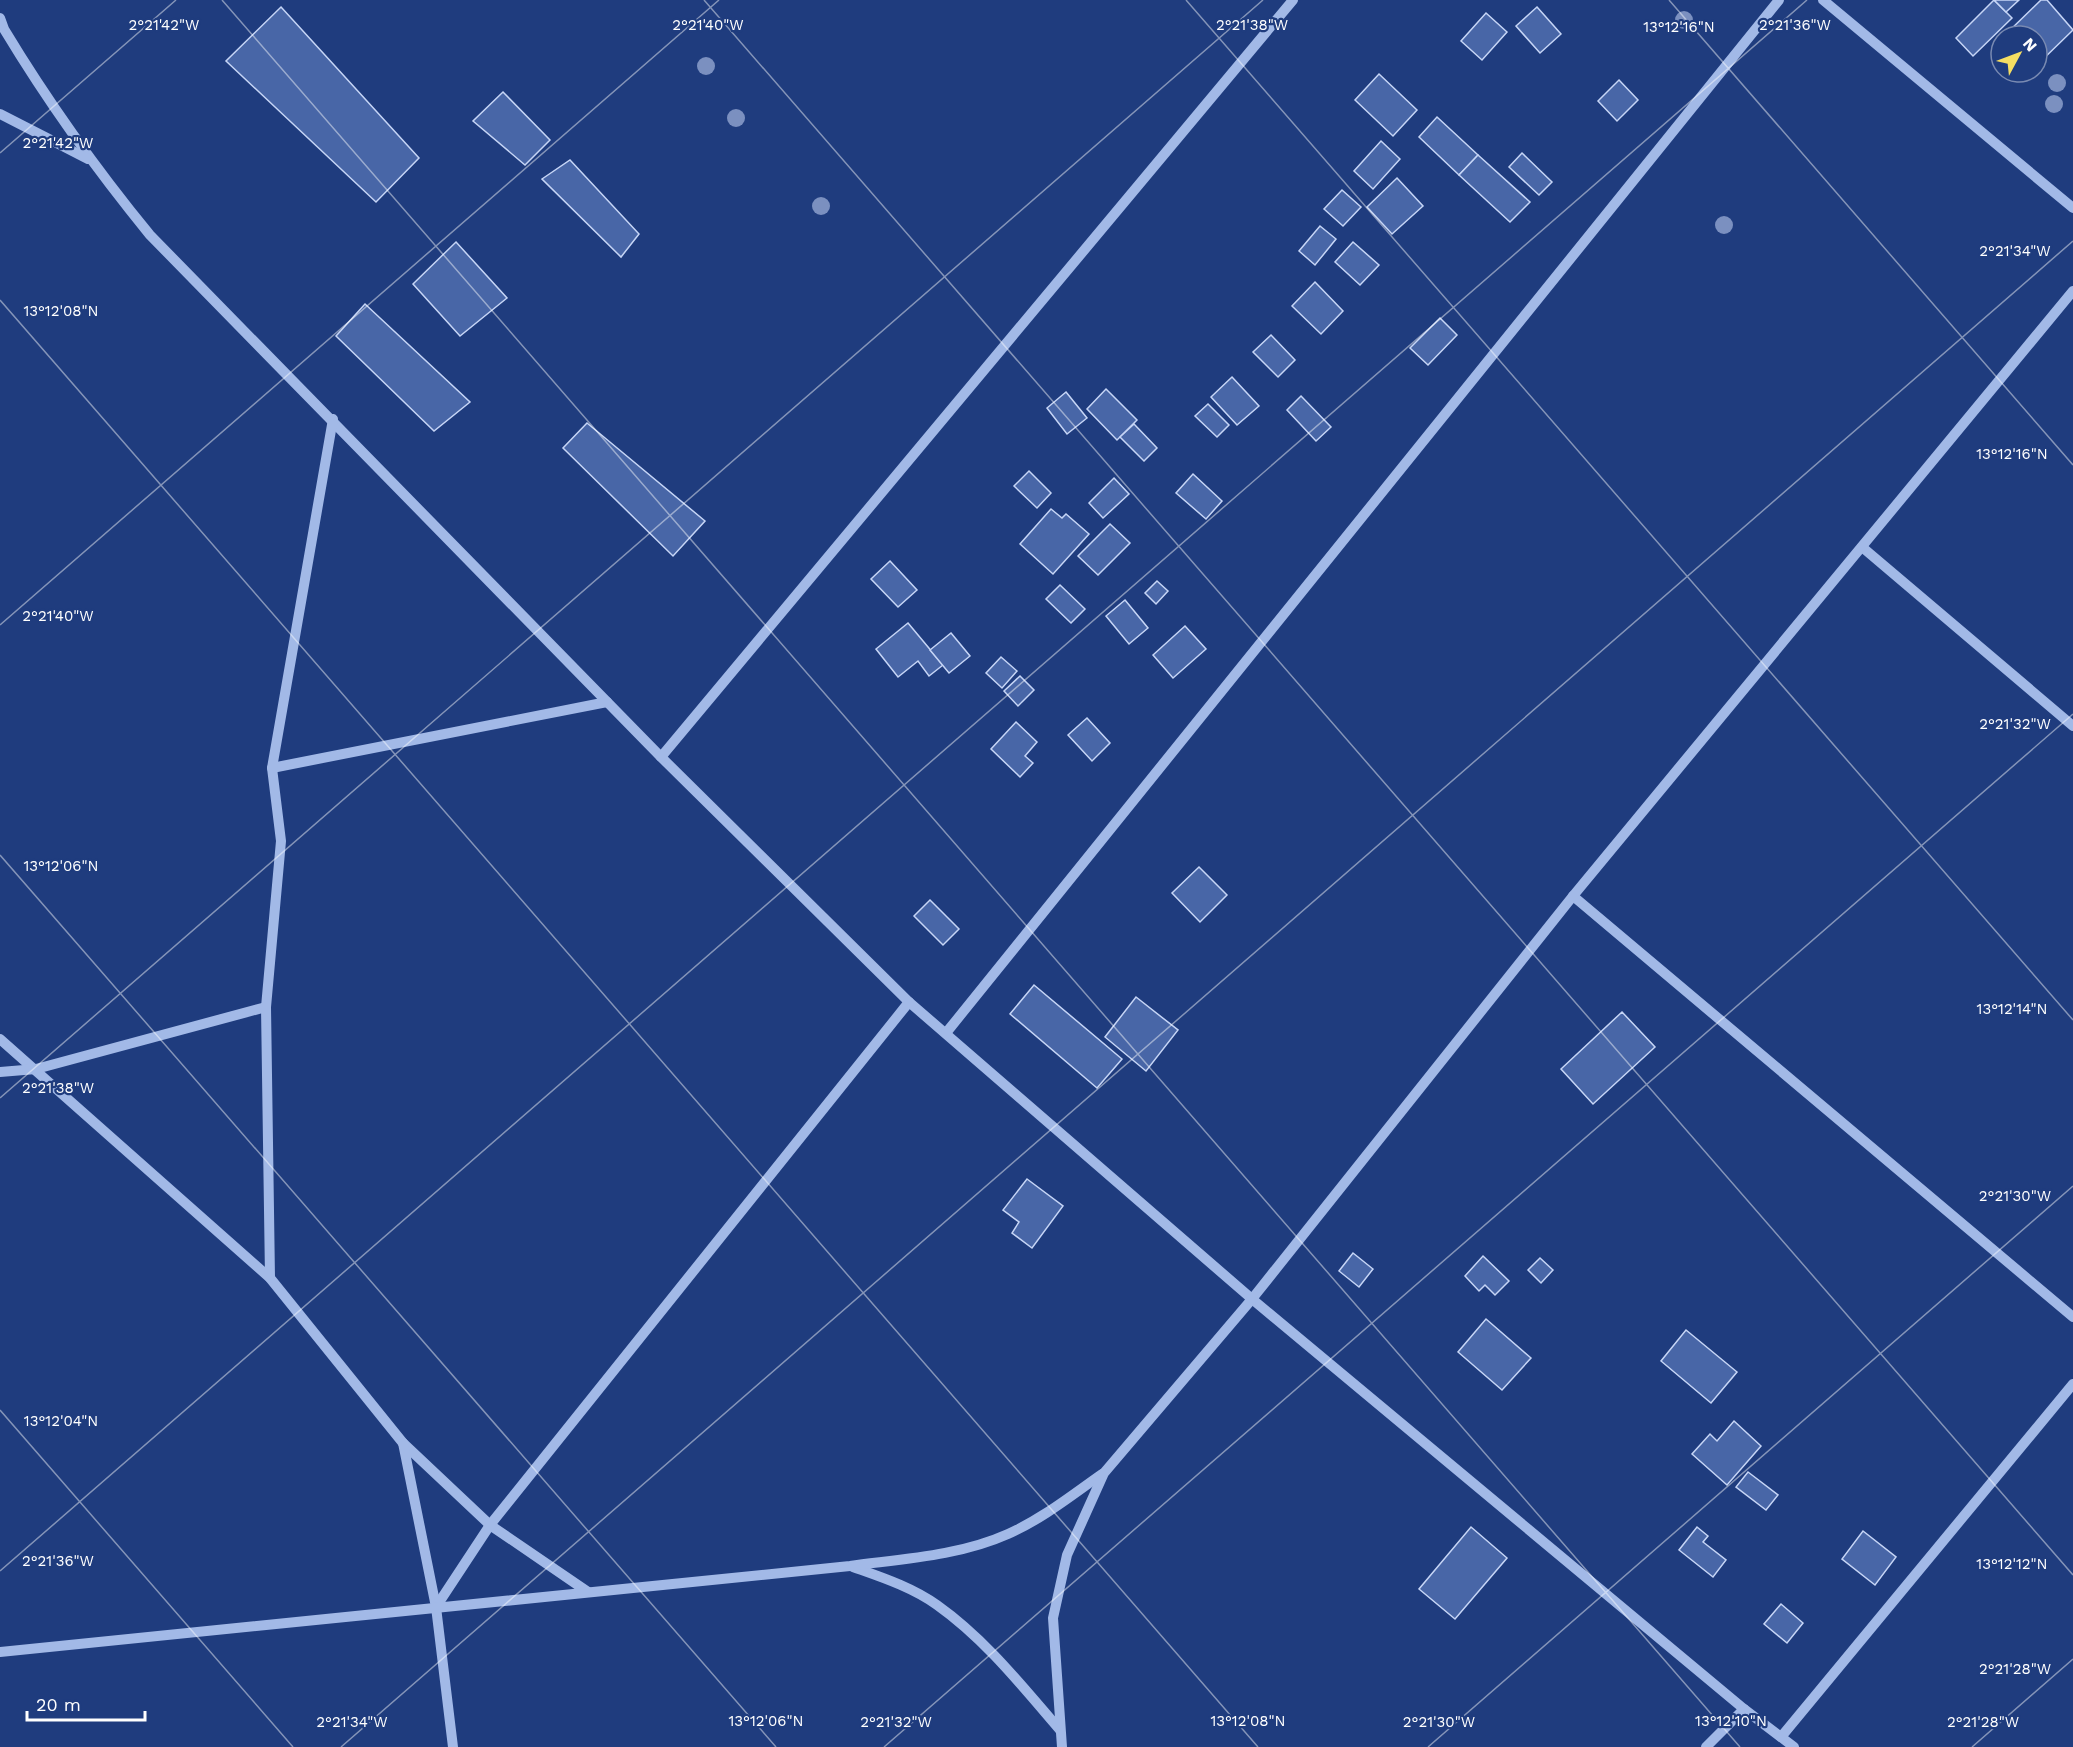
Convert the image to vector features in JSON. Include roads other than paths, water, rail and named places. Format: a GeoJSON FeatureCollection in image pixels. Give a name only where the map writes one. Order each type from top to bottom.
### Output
{"type":"FeatureCollection","features":[{"type":"Feature","properties":{"kind":"street"},"geometry":{"type":"LineString","coordinates":[[661,757],[1293,0]]}},
{"type":"Feature","properties":{"kind":"street"},"geometry":{"type":"LineString","coordinates":[[946,1033],[1779,0]]}},
{"type":"Feature","properties":{"kind":"street"},"geometry":{"type":"LineString","coordinates":[[1823,0],[2073,208]]}},
{"type":"Feature","properties":{"kind":"street"},"geometry":{"type":"LineString","coordinates":[[0,18],[4,29],[47,100],[89,160],[150,235],[333,419],[661,757],[909,1002],[1252,1299],[1794,1747]]}},
{"type":"Feature","properties":{"kind":"street"},"geometry":{"type":"LineString","coordinates":[[0,114],[89,160]]}},
{"type":"Feature","properties":{"kind":"street"},"geometry":{"type":"LineString","coordinates":[[0,1652],[850,1566],[953,1552],[1008,1534],[1053,1508],[1104,1473],[1252,1299],[1573,896],[2073,291]]}},
{"type":"Feature","properties":{"kind":"street"},"geometry":{"type":"LineString","coordinates":[[270,1278],[266,1007],[281,841],[272,768],[333,419]]}},
{"type":"Feature","properties":{"kind":"street"},"geometry":{"type":"LineString","coordinates":[[1862,547],[2073,726]]}},
{"type":"Feature","properties":{"kind":"street"},"geometry":{"type":"LineString","coordinates":[[272,768],[608,702]]}},
{"type":"Feature","properties":{"kind":"street"},"geometry":{"type":"LineString","coordinates":[[1573,896],[2073,1317]]}},
{"type":"Feature","properties":{"kind":"street"},"geometry":{"type":"LineString","coordinates":[[436,1607],[490,1525],[909,1002]]}},
{"type":"Feature","properties":{"kind":"street"},"geometry":{"type":"LineString","coordinates":[[0,1072],[36,1069],[266,1007]]}},
{"type":"Feature","properties":{"kind":"street"},"geometry":{"type":"LineString","coordinates":[[0,1039],[270,1278],[403,1443],[490,1525],[588,1592]]}},
{"type":"Feature","properties":{"kind":"street"},"geometry":{"type":"LineString","coordinates":[[1781,1737],[2073,1384]]}},
{"type":"Feature","properties":{"kind":"street"},"geometry":{"type":"LineString","coordinates":[[403,1443],[436,1607],[453,1747]]}},
{"type":"Feature","properties":{"kind":"street"},"geometry":{"type":"LineString","coordinates":[[1062,1747],[1053,1618],[1067,1555],[1104,1473]]}},
{"type":"Feature","properties":{"kind":"street"},"geometry":{"type":"LineString","coordinates":[[850,1566],[895,1582],[937,1604],[992,1652],[1060,1730]]}},
{"type":"Feature","properties":{"kind":"street"},"geometry":{"type":"LineString","coordinates":[[1706,1747],[1744,1708]]}}]}
